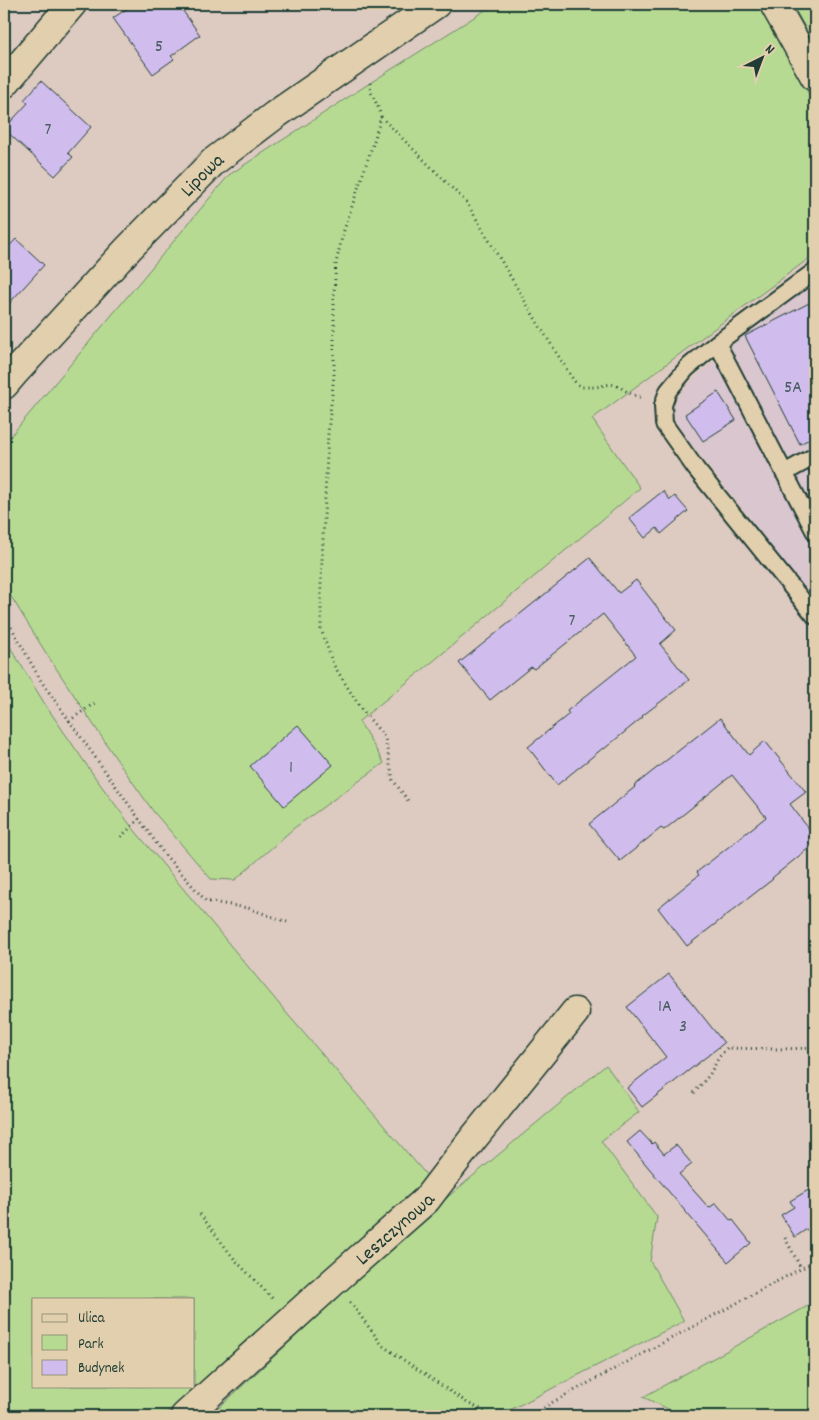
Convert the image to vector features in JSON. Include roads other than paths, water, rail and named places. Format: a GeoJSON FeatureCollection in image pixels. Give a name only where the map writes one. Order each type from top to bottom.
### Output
{"type":"FeatureCollection","features":[{"type":"Feature","properties":{"kind":"street"},"geometry":{"type":"LineString","coordinates":[[4,84],[72,4]]}},
{"type":"Feature","properties":{"kind":"street","name":"Lipowa"},"geometry":{"type":"LineString","coordinates":[[4,385],[128,248],[214,162],[275,115],[436,4]]}},
{"type":"Feature","properties":{"kind":"street"},"geometry":{"type":"LineString","coordinates":[[774,4],[815,77]]}},
{"type":"Feature","properties":{"kind":"street","name":"Leszczynowa"},"geometry":{"type":"LineString","coordinates":[[185,1416],[426,1200],[575,1012]]}},
{"type":"Feature","properties":{"kind":"lane"},"geometry":{"type":"LineString","coordinates":[[815,272],[717,343],[687,368],[668,392],[663,405],[664,424],[702,476],[815,616]]}},
{"type":"Feature","properties":{"kind":"lane"},"geometry":{"type":"LineString","coordinates":[[717,343],[815,532]]}},
{"type":"Feature","properties":{"kind":"lane"},"geometry":{"type":"LineString","coordinates":[[784,473],[815,456]]}}]}
